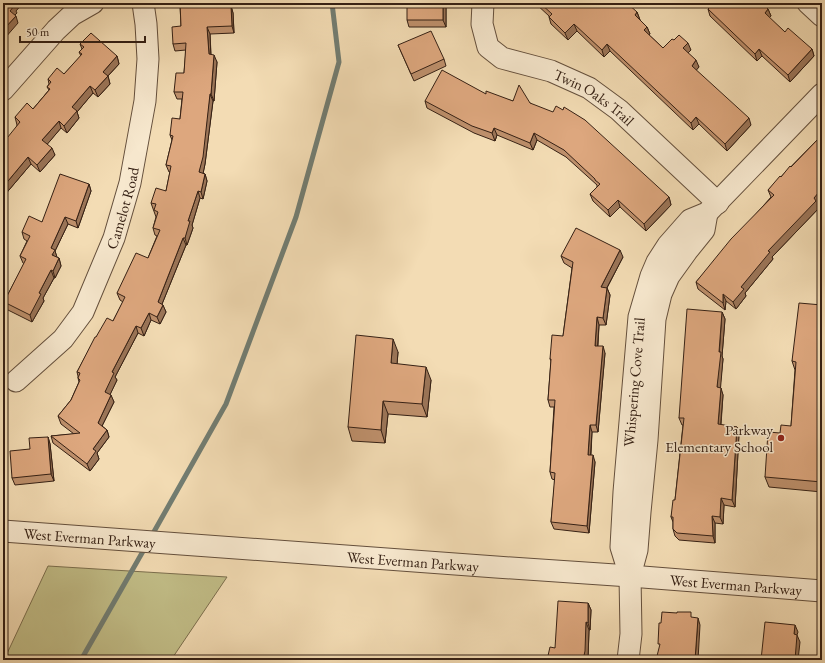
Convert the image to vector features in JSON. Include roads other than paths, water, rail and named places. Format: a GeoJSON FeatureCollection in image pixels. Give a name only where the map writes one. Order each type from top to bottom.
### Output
{"type":"FeatureCollection","features":[{"type":"Feature","properties":{"kind":"street"},"geometry":{"type":"LineString","coordinates":[[3,90],[56,30],[72,16],[93,3]]}},
{"type":"Feature","properties":{"kind":"street","name":"Camelot Road"},"geometry":{"type":"LineString","coordinates":[[16,381],[62,339],[83,312],[114,238],[130,182],[145,101],[148,59],[143,3]]}},
{"type":"Feature","properties":{"kind":"street","name":"Twin Oaks Trail"},"geometry":{"type":"LineString","coordinates":[[483,3],[482,24],[488,47],[502,58],[551,71],[589,88],[619,110],[713,208]]}},
{"type":"Feature","properties":{"kind":"street"},"geometry":{"type":"LineString","coordinates":[[808,3],[822,16]]}},
{"type":"Feature","properties":{"kind":"street","name":"Whispering Cove Trail"},"geometry":{"type":"LineString","coordinates":[[628,660],[631,634],[630,576],[638,550],[633,493],[647,440],[645,347],[655,319],[661,294],[669,276],[704,230],[713,208],[822,94]]}},
{"type":"Feature","properties":{"kind":"street","name":"West Everman Parkway"},"geometry":{"type":"LineString","coordinates":[[3,531],[496,568],[630,576],[822,592]]}},
{"type":"Feature","properties":{"kind":"waterway"},"geometry":{"type":"LineString","coordinates":[[151,537],[226,404],[296,217],[339,62],[332,3]]}},
{"type":"Feature","properties":{"kind":"waterway"},"geometry":{"type":"LineString","coordinates":[[81,660],[146,546]]}},
{"type":"Feature","properties":{"kind":"place","name":"Parkway Elementary School"},"geometry":{"type":"Point","coordinates":[781,438]}}]}
